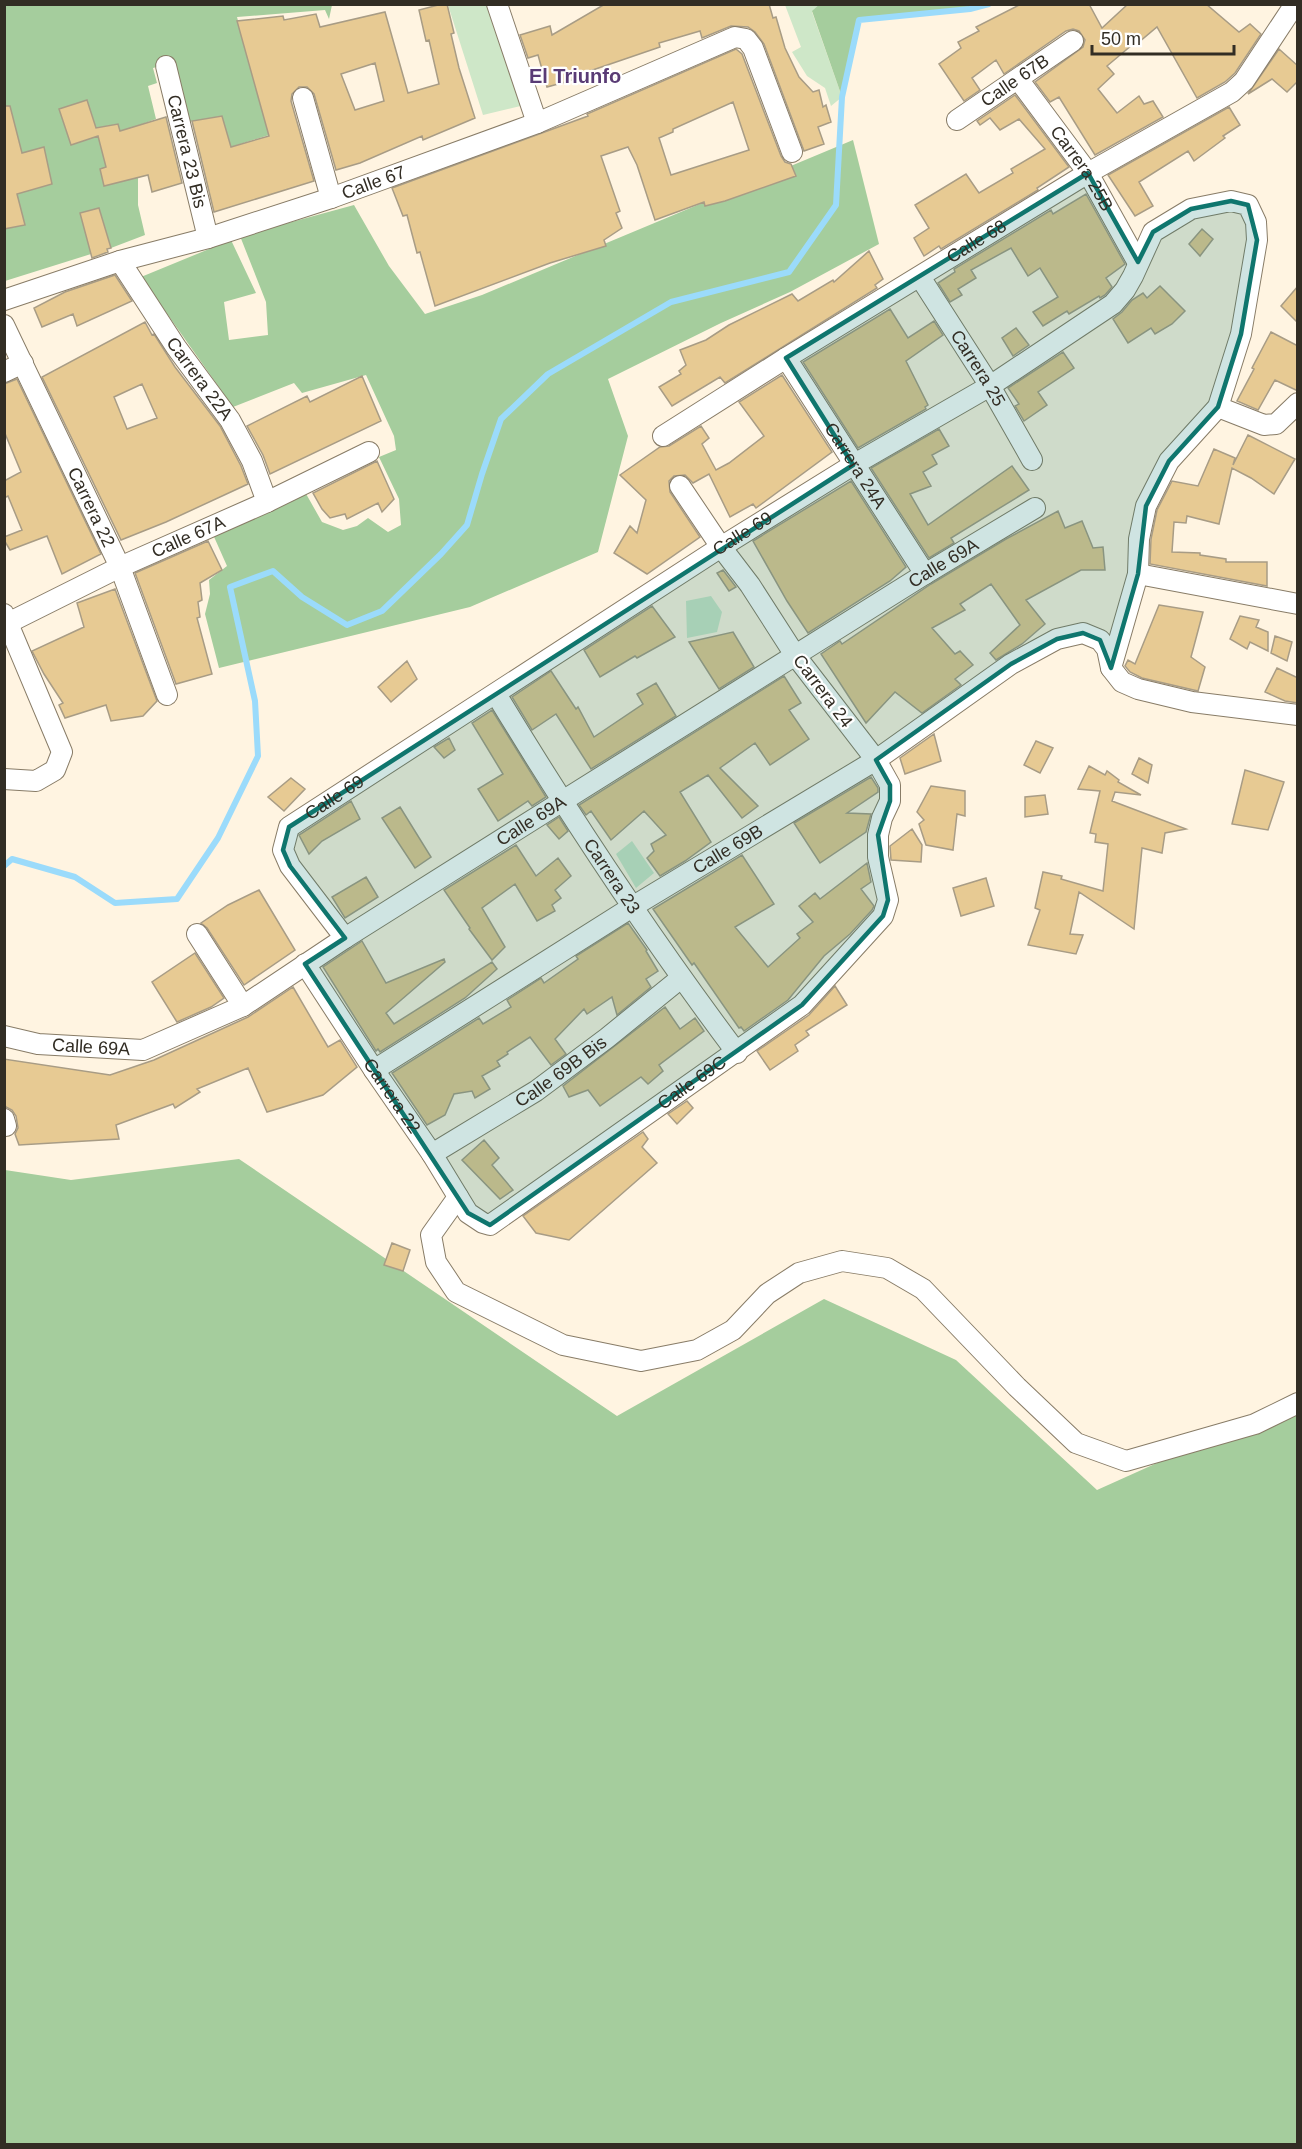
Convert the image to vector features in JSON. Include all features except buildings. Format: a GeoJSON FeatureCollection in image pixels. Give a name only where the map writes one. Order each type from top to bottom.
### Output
{"type":"FeatureCollection","features":[{"type":"Feature","properties":{"kind":"street"},"geometry":{"type":"LineString","coordinates":[[497,4],[537,123]]}},
{"type":"Feature","properties":{"kind":"street","name":"Calle 68"},"geometry":{"type":"LineString","coordinates":[[663,436],[1088,173],[1232,92],[1244,81],[1295,4]]}},
{"type":"Feature","properties":{"kind":"street","name":"Calle 67"},"geometry":{"type":"LineString","coordinates":[[4,300],[120,261],[208,238],[331,198],[537,123],[735,37],[746,39],[753,48],[792,152]]}},
{"type":"Feature","properties":{"kind":"street","name":"Calle 67B"},"geometry":{"type":"LineString","coordinates":[[957,120],[1072,41]]}},
{"type":"Feature","properties":{"kind":"street","name":"Carrera 23 Bis"},"geometry":{"type":"LineString","coordinates":[[166,66],[208,238]]}},
{"type":"Feature","properties":{"kind":"street","name":"Carrera 25B"},"geometry":{"type":"LineString","coordinates":[[1018,79],[1088,173],[1138,263]]}},
{"type":"Feature","properties":{"kind":"street"},"geometry":{"type":"LineString","coordinates":[[303,98],[331,198]]}},
{"type":"Feature","properties":{"kind":"street","name":"Calle 69"},"geometry":{"type":"LineString","coordinates":[[345,938],[290,866],[283,850],[290,827],[722,547],[853,465],[990,386],[1113,304],[1125,290],[1153,232],[1191,209],[1231,201],[1252,213],[1257,240],[1256,258],[1241,334],[1218,407]]}},
{"type":"Feature","properties":{"kind":"street","name":"Carrera 22A"},"geometry":{"type":"LineString","coordinates":[[120,261],[176,347],[230,420],[252,461],[267,502]]}},
{"type":"Feature","properties":{"kind":"street","name":"Carrera 25"},"geometry":{"type":"LineString","coordinates":[[920,277],[990,386],[1032,460]]}},
{"type":"Feature","properties":{"kind":"street","name":"Carrera 22"},"geometry":{"type":"LineString","coordinates":[[4,325],[120,567],[167,695]]}},
{"type":"Feature","properties":{"kind":"street","name":"Carrera 24A"},"geometry":{"type":"LineString","coordinates":[[786,358],[925,574]]}},
{"type":"Feature","properties":{"kind":"street"},"geometry":{"type":"LineString","coordinates":[[4,372],[23,363]]}},
{"type":"Feature","properties":{"kind":"street"},"geometry":{"type":"LineString","coordinates":[[1298,403],[1276,424],[1264,426],[1218,407],[1169,461],[1146,506],[1139,540],[1138,573],[1111,668],[1122,682],[1138,689],[1192,702],[1298,715]]}},
{"type":"Feature","properties":{"kind":"street","name":"Calle 67A"},"geometry":{"type":"LineString","coordinates":[[6,618],[267,502],[369,452]]}},
{"type":"Feature","properties":{"kind":"street","name":"Carrera 24"},"geometry":{"type":"LineString","coordinates":[[680,486],[750,585],[795,655],[876,760],[890,784],[890,801],[882,818],[878,835],[878,856],[888,900],[883,916]]}},
{"type":"Feature","properties":{"kind":"street","name":"Calle 69A"},"geometry":{"type":"LineString","coordinates":[[4,1036],[38,1044],[143,1050],[243,1006],[345,938],[561,802],[925,574],[1035,508]]}},
{"type":"Feature","properties":{"kind":"street"},"geometry":{"type":"LineString","coordinates":[[1138,573],[1298,604]]}},
{"type":"Feature","properties":{"kind":"street"},"geometry":{"type":"LineString","coordinates":[[6,618],[63,752],[55,770],[36,782],[8,780]]}},
{"type":"Feature","properties":{"kind":"street","name":"Calle 69B"},"geometry":{"type":"LineString","coordinates":[[374,1070],[632,908],[876,760],[1011,664],[1057,639],[1083,633],[1100,640],[1107,649],[1111,668]]}},
{"type":"Feature","properties":{"kind":"street","name":"Carrera 23"},"geometry":{"type":"LineString","coordinates":[[496,694],[561,802],[632,908],[737,1053]]}},
{"type":"Feature","properties":{"kind":"street","name":"Calle 69C"},"geometry":{"type":"LineString","coordinates":[[483,1223],[490,1225],[802,1005],[883,916]]}},
{"type":"Feature","properties":{"kind":"street"},"geometry":{"type":"LineString","coordinates":[[197,934],[243,1006]]}},
{"type":"Feature","properties":{"kind":"street","name":"Carrera 22"},"geometry":{"type":"LineString","coordinates":[[305,964],[432,1154],[468,1213],[483,1223]]}},
{"type":"Feature","properties":{"kind":"street","name":"Calle 69B Bis"},"geometry":{"type":"LineString","coordinates":[[432,1154],[536,1091],[607,1038],[681,978]]}},
{"type":"Feature","properties":{"kind":"street"},"geometry":{"type":"LineString","coordinates":[[458,1197],[431,1235],[436,1262],[456,1292],[563,1345],[641,1361],[697,1350],[733,1330],[767,1294],[799,1273],[842,1261],[887,1268],[923,1289],[1017,1387],[1076,1443],[1126,1461],[1255,1424],[1298,1402]]}},
{"type":"Feature","properties":{"kind":"highlighted area"},"geometry":{"type":"Polygon","coordinates":[[[1088,173],[1138,262],[1153,232],[1191,209],[1231,201],[1248,205],[1257,240],[1241,334],[1218,407],[1169,461],[1146,506],[1138,574],[1111,668],[1100,640],[1083,633],[1057,639],[1011,664],[876,760],[890,785],[890,801],[878,835],[888,900],[883,916],[802,1005],[490,1225],[468,1213],[305,964],[345,938],[290,866],[283,850],[289,827],[853,465],[786,358],[1088,173]]]}},
{"type":"Feature","properties":{"kind":"green space"},"geometry":{"type":"Polygon","coordinates":[[[820,4],[989,5],[859,20],[842,97],[812,11],[820,4]]]}},
{"type":"Feature","properties":{"kind":"green space"},"geometry":{"type":"Polygon","coordinates":[[[4,5],[332,5],[329,19],[325,10],[237,17],[269,135],[231,147],[222,116],[188,122],[172,63],[153,68],[157,83],[148,86],[156,119],[134,127],[138,160],[138,205],[145,235],[111,248],[99,208],[81,213],[91,254],[5,281],[5,229],[25,225],[16,194],[52,184],[44,148],[22,153],[14,123],[5,125],[4,5]],[[87,100],[60,109],[71,144],[99,136],[124,146],[118,124],[96,128],[87,100]],[[119,163],[100,169],[104,186],[124,181],[119,163]]]}},
{"type":"Feature","properties":{"kind":"green space"},"geometry":{"type":"Polygon","coordinates":[[[448,5],[485,5],[497,8],[529,104],[483,115],[448,5]]]}},
{"type":"Feature","properties":{"kind":"green space"},"geometry":{"type":"Polygon","coordinates":[[[785,5],[820,5],[812,12],[842,97],[831,106],[825,88],[807,76],[792,52],[801,47],[785,5]]]}},
{"type":"Feature","properties":{"kind":"green space"},"geometry":{"type":"Polygon","coordinates":[[[853,140],[879,244],[790,292],[608,379],[628,436],[598,552],[470,607],[219,668],[205,614],[210,594],[209,580],[227,566],[211,530],[305,492],[322,522],[343,530],[357,526],[368,518],[388,532],[401,525],[399,499],[379,457],[396,450],[394,436],[366,375],[302,393],[294,383],[233,407],[141,277],[231,240],[256,293],[224,302],[229,340],[268,335],[266,302],[240,236],[354,205],[389,266],[425,314],[482,295],[853,140]]]}},
{"type":"Feature","properties":{"kind":"green space"},"geometry":{"type":"Polygon","coordinates":[[[711,596],[722,612],[717,632],[687,638],[686,601],[711,596]]]}},
{"type":"Feature","properties":{"kind":"green space"},"geometry":{"type":"Polygon","coordinates":[[[632,841],[654,873],[636,888],[616,854],[632,841]]]}},
{"type":"Feature","properties":{"kind":"green space"},"geometry":{"type":"Polygon","coordinates":[[[239,1159],[617,1416],[824,1299],[956,1360],[1097,1490],[1297,1400],[1297,2144],[5,2144],[5,1170],[71,1180],[239,1159]]]}},
{"type":"Feature","properties":{"kind":"waterway"},"geometry":{"type":"LineString","coordinates":[[4,866],[12,859],[75,877],[115,903],[177,899],[218,838],[258,756],[255,701],[230,587],[273,571],[302,597],[347,625],[382,611],[441,554],[467,525],[501,419],[548,374],[671,302],[789,272],[836,205],[842,97],[859,20],[970,9],[989,4]]}},
{"type":"Feature","properties":{"kind":"district","name":"El Triunfo"},"geometry":{"type":"Point","coordinates":[575,76]}}]}
